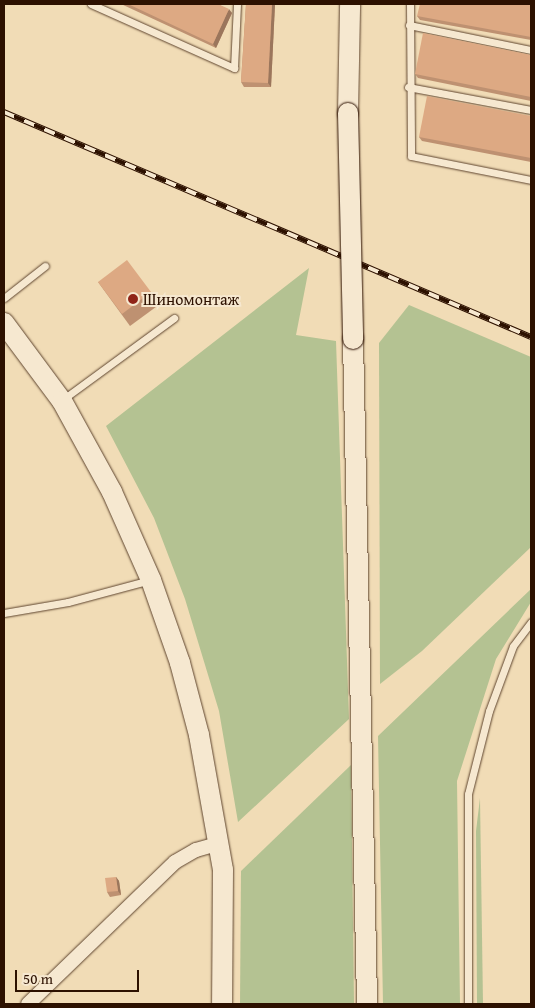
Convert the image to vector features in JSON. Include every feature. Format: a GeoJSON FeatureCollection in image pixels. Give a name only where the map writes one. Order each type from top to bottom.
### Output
{"type":"FeatureCollection","features":[{"type":"Feature","properties":{"kind":"main road"},"geometry":{"type":"LineString","coordinates":[[350,4],[348,113],[367,1004]]}},
{"type":"Feature","properties":{"kind":"main road"},"geometry":{"type":"LineString","coordinates":[[4,323],[62,400],[112,492],[151,580],[180,662],[199,735],[220,843],[223,870],[222,1004]]}},
{"type":"Feature","properties":{"kind":"street"},"geometry":{"type":"LineString","coordinates":[[28,1004],[175,862],[196,850],[220,843]]}},
{"type":"Feature","properties":{"kind":"lane"},"geometry":{"type":"LineString","coordinates":[[91,4],[234,68],[237,4]]}},
{"type":"Feature","properties":{"kind":"lane"},"geometry":{"type":"LineString","coordinates":[[410,4],[408,87],[411,156],[531,180]]}},
{"type":"Feature","properties":{"kind":"lane"},"geometry":{"type":"LineString","coordinates":[[409,25],[531,50]]}},
{"type":"Feature","properties":{"kind":"lane"},"geometry":{"type":"LineString","coordinates":[[408,87],[531,110]]}},
{"type":"Feature","properties":{"kind":"lane"},"geometry":{"type":"LineString","coordinates":[[4,298],[45,266]]}},
{"type":"Feature","properties":{"kind":"lane"},"geometry":{"type":"LineString","coordinates":[[62,400],[174,318]]}},
{"type":"Feature","properties":{"kind":"lane"},"geometry":{"type":"LineString","coordinates":[[4,613],[68,602],[151,580]]}},
{"type":"Feature","properties":{"kind":"lane"},"geometry":{"type":"LineString","coordinates":[[468,1004],[468,794],[489,711],[513,646],[531,622]]}},
{"type":"Feature","properties":{"kind":"green space"},"geometry":{"type":"Polygon","coordinates":[[[309,268],[296,335],[336,341],[349,719],[238,822],[219,711],[185,599],[154,518],[106,426],[309,268]]]}},
{"type":"Feature","properties":{"kind":"green space"},"geometry":{"type":"Polygon","coordinates":[[[409,305],[531,357],[531,547],[422,651],[380,684],[379,343],[409,305]]]}},
{"type":"Feature","properties":{"kind":"green space"},"geometry":{"type":"Polygon","coordinates":[[[531,589],[531,602],[496,659],[457,781],[460,1004],[383,1004],[378,736],[531,589]]]}},
{"type":"Feature","properties":{"kind":"green space"},"geometry":{"type":"Polygon","coordinates":[[[351,765],[354,1004],[240,1004],[241,871],[351,765]]]}},
{"type":"Feature","properties":{"kind":"green space"},"geometry":{"type":"Polygon","coordinates":[[[480,798],[483,1004],[477,1004],[476,831],[480,798]]]}},
{"type":"Feature","properties":{"kind":"building"},"geometry":{"type":"Polygon","coordinates":[[[128,4],[218,4],[229,9],[213,44],[128,4]]]}},
{"type":"Feature","properties":{"kind":"building"},"geometry":{"type":"Polygon","coordinates":[[[246,4],[272,4],[268,83],[241,82],[246,4]]]}},
{"type":"Feature","properties":{"kind":"building"},"geometry":{"type":"Polygon","coordinates":[[[420,4],[531,4],[531,37],[417,16],[420,4]]]}},
{"type":"Feature","properties":{"kind":"building"},"geometry":{"type":"Polygon","coordinates":[[[423,33],[531,55],[531,97],[415,74],[423,33]]]}},
{"type":"Feature","properties":{"kind":"building"},"geometry":{"type":"Polygon","coordinates":[[[427,96],[531,116],[531,158],[419,137],[427,96]]]}},
{"type":"Feature","properties":{"kind":"building","name":"Шиномонтаж"},"geometry":{"type":"Polygon","coordinates":[[[127,260],[151,292],[122,314],[98,282],[127,260]]]}},
{"type":"Feature","properties":{"kind":"building"},"geometry":{"type":"Polygon","coordinates":[[[116,877],[118,891],[107,892],[105,878],[116,877]]]}},
{"type":"Feature","properties":{"kind":"railway"},"geometry":{"type":"LineString","coordinates":[[4,112],[531,337]]}},
{"type":"Feature","properties":{"kind":"place","name":"Шиномонтаж"},"geometry":{"type":"Point","coordinates":[133,299]}}]}
